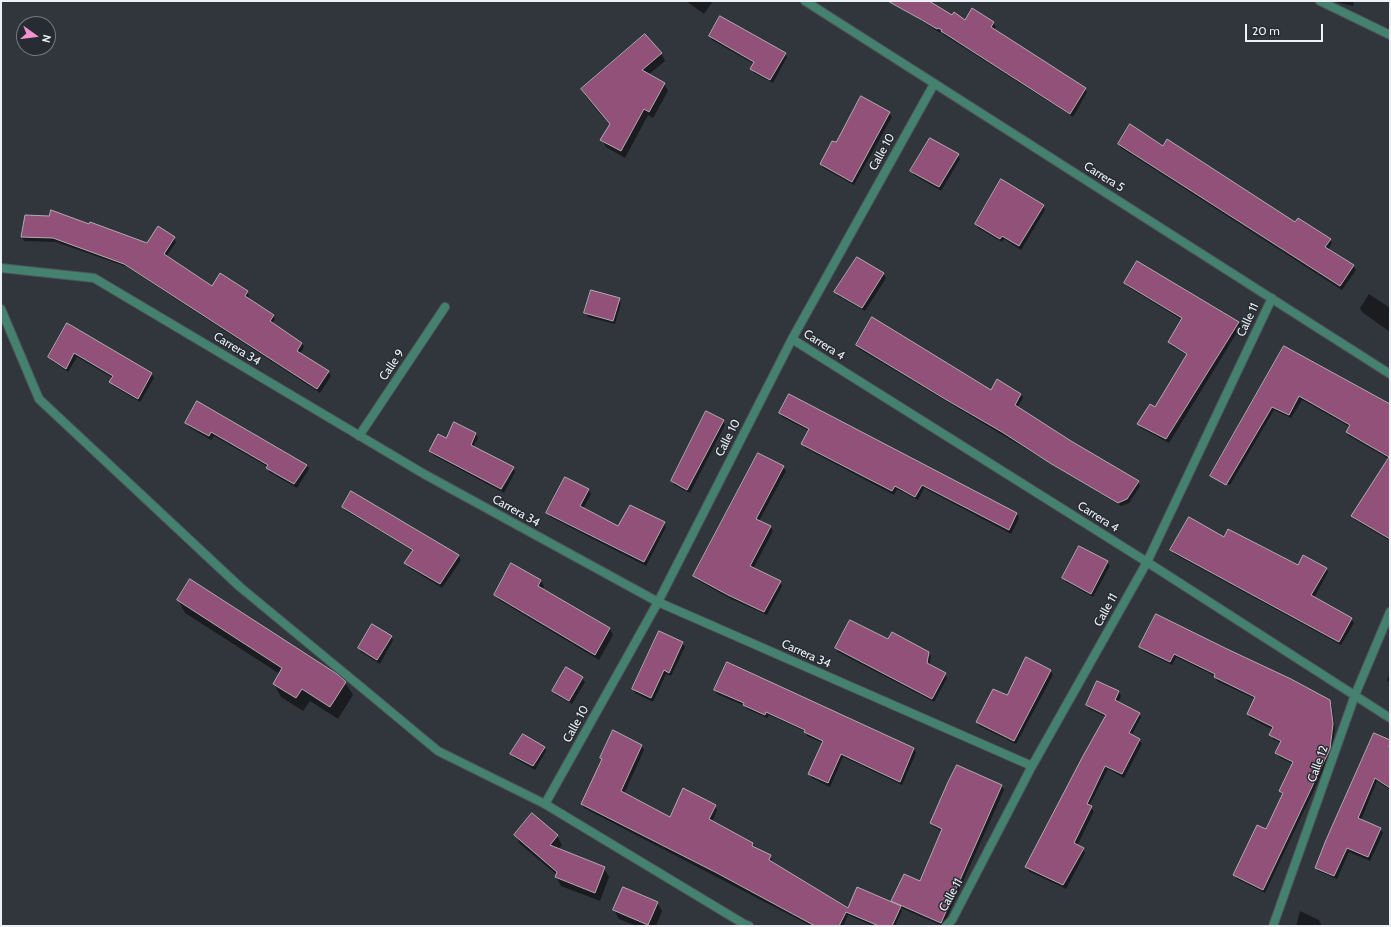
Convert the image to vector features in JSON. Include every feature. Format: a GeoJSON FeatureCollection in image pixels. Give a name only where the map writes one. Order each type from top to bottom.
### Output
{"type":"FeatureCollection","features":[{"type":"Feature","properties":{"kind":"street","name":"Carrera 5"},"geometry":{"type":"LineString","coordinates":[[805,1],[1390,374]]}},
{"type":"Feature","properties":{"kind":"street"},"geometry":{"type":"LineString","coordinates":[[1320,1],[1390,35]]}},
{"type":"Feature","properties":{"kind":"street","name":"Calle 10"},"geometry":{"type":"LineString","coordinates":[[545,804],[658,602],[792,340],[934,84]]}},
{"type":"Feature","properties":{"kind":"street","name":"Carrera 34"},"geometry":{"type":"LineString","coordinates":[[1,268],[94,278],[424,474],[658,602],[1032,766]]}},
{"type":"Feature","properties":{"kind":"street","name":"Calle 11"},"geometry":{"type":"LineString","coordinates":[[946,926],[952,920],[1032,766],[1147,562],[1272,298]]}},
{"type":"Feature","properties":{"kind":"street","name":"Calle 9"},"geometry":{"type":"LineString","coordinates":[[359,436],[445,307]]}},
{"type":"Feature","properties":{"kind":"street"},"geometry":{"type":"LineString","coordinates":[[1,309],[39,399],[240,587],[438,751],[545,804],[749,926]]}},
{"type":"Feature","properties":{"kind":"street","name":"Carrera 4"},"geometry":{"type":"LineString","coordinates":[[792,340],[1147,562],[1355,694],[1390,718]]}},
{"type":"Feature","properties":{"kind":"street","name":"Calle 12"},"geometry":{"type":"LineString","coordinates":[[1273,926],[1355,694],[1390,612]]}},
{"type":"Feature","properties":{"kind":"building"},"geometry":{"type":"Polygon","coordinates":[[[888,1],[929,1],[952,15],[954,12],[965,20],[972,8],[994,22],[991,27],[1086,88],[1070,114],[941,31],[942,30],[937,29],[888,1]]]}},
{"type":"Feature","properties":{"kind":"building"},"geometry":{"type":"Polygon","coordinates":[[[720,16],[786,53],[770,80],[750,69],[754,62],[709,36],[720,16]]]}},
{"type":"Feature","properties":{"kind":"building"},"geometry":{"type":"Polygon","coordinates":[[[645,34],[662,53],[642,70],[665,83],[649,112],[644,109],[621,151],[600,140],[610,124],[581,89],[645,34]]]}},
{"type":"Feature","properties":{"kind":"building"},"geometry":{"type":"Polygon","coordinates":[[[861,96],[890,112],[852,182],[820,164],[832,141],[836,142],[861,96]]]}},
{"type":"Feature","properties":{"kind":"building"},"geometry":{"type":"Polygon","coordinates":[[[1130,124],[1163,146],[1167,139],[1295,222],[1298,218],[1331,239],[1325,247],[1354,265],[1340,286],[1118,144],[1130,124]]]}},
{"type":"Feature","properties":{"kind":"building"},"geometry":{"type":"Polygon","coordinates":[[[930,138],[959,154],[939,187],[910,171],[930,138]]]}},
{"type":"Feature","properties":{"kind":"building"},"geometry":{"type":"Polygon","coordinates":[[[1001,179],[1044,205],[1019,246],[1002,236],[1000,239],[975,224],[1001,179]]]}},
{"type":"Feature","properties":{"kind":"building"},"geometry":{"type":"Polygon","coordinates":[[[51,210],[89,224],[90,222],[147,243],[158,226],[175,237],[164,254],[212,286],[220,273],[248,291],[245,296],[274,315],[270,321],[302,343],[297,351],[329,371],[317,389],[124,264],[53,238],[21,237],[25,215],[49,216],[51,210]]]}},
{"type":"Feature","properties":{"kind":"building"},"geometry":{"type":"Polygon","coordinates":[[[857,257],[884,273],[862,308],[834,292],[857,257]]]}},
{"type":"Feature","properties":{"kind":"building"},"geometry":{"type":"Polygon","coordinates":[[[1137,261],[1239,322],[1166,439],[1137,424],[1150,404],[1155,407],[1187,354],[1168,342],[1182,318],[1124,283],[1137,261]]]}},
{"type":"Feature","properties":{"kind":"building"},"geometry":{"type":"Polygon","coordinates":[[[591,290],[620,298],[613,321],[584,313],[591,290]]]}},
{"type":"Feature","properties":{"kind":"building"},"geometry":{"type":"Polygon","coordinates":[[[872,317],[991,390],[997,379],[1021,394],[1015,405],[1071,441],[1139,481],[1127,499],[1118,503],[856,345],[872,317]]]}},
{"type":"Feature","properties":{"kind":"building"},"geometry":{"type":"Polygon","coordinates":[[[67,323],[152,373],[138,399],[109,382],[113,376],[74,353],[66,369],[48,357],[67,323]]]}},
{"type":"Feature","properties":{"kind":"building"},"geometry":{"type":"Polygon","coordinates":[[[1284,346],[1390,404],[1390,539],[1351,516],[1389,457],[1346,432],[1350,425],[1299,396],[1289,415],[1272,407],[1226,485],[1210,476],[1284,346]]]}},
{"type":"Feature","properties":{"kind":"building"},"geometry":{"type":"Polygon","coordinates":[[[789,394],[1017,513],[1009,530],[922,485],[915,497],[895,486],[892,491],[801,444],[809,429],[779,413],[789,394]]]}},
{"type":"Feature","properties":{"kind":"building"},"geometry":{"type":"Polygon","coordinates":[[[197,401],[307,465],[294,484],[266,468],[268,465],[211,432],[209,436],[185,423],[197,401]]]}},
{"type":"Feature","properties":{"kind":"building"},"geometry":{"type":"Polygon","coordinates":[[[706,411],[724,420],[687,490],[671,481],[706,411]]]}},
{"type":"Feature","properties":{"kind":"building"},"geometry":{"type":"Polygon","coordinates":[[[454,422],[476,433],[471,445],[514,467],[501,489],[429,451],[438,434],[446,438],[454,422]]]}},
{"type":"Feature","properties":{"kind":"building"},"geometry":{"type":"Polygon","coordinates":[[[758,453],[784,466],[756,519],[771,526],[750,566],[781,581],[764,612],[693,576],[758,453]]]}},
{"type":"Feature","properties":{"kind":"building"},"geometry":{"type":"Polygon","coordinates":[[[565,477],[589,489],[580,506],[618,526],[630,505],[665,522],[644,562],[546,513],[565,477]]]}},
{"type":"Feature","properties":{"kind":"building"},"geometry":{"type":"Polygon","coordinates":[[[351,491],[459,555],[440,584],[404,563],[413,550],[342,507],[351,491]]]}},
{"type":"Feature","properties":{"kind":"building"},"geometry":{"type":"Polygon","coordinates":[[[1189,517],[1224,537],[1228,529],[1298,565],[1303,555],[1327,568],[1311,595],[1352,618],[1339,642],[1170,550],[1189,517]]]}},
{"type":"Feature","properties":{"kind":"building"},"geometry":{"type":"Polygon","coordinates":[[[1079,546],[1108,561],[1091,594],[1062,578],[1079,546]]]}},
{"type":"Feature","properties":{"kind":"building"},"geometry":{"type":"Polygon","coordinates":[[[511,563],[541,580],[538,586],[610,628],[595,655],[494,595],[511,563]]]}},
{"type":"Feature","properties":{"kind":"building"},"geometry":{"type":"Polygon","coordinates":[[[190,579],[337,674],[346,682],[330,707],[302,689],[296,698],[273,684],[282,668],[177,600],[190,579]]]}},
{"type":"Feature","properties":{"kind":"building"},"geometry":{"type":"Polygon","coordinates":[[[1156,614],[1291,679],[1330,700],[1333,724],[1330,749],[1263,890],[1233,875],[1257,825],[1266,829],[1283,793],[1279,791],[1293,762],[1275,753],[1281,741],[1269,735],[1273,727],[1247,714],[1255,697],[1214,677],[1215,674],[1174,654],[1170,662],[1139,647],[1156,614]]]}},
{"type":"Feature","properties":{"kind":"building"},"geometry":{"type":"Polygon","coordinates":[[[850,620],[888,639],[892,632],[929,652],[927,663],[946,673],[932,699],[835,648],[850,620]]]}},
{"type":"Feature","properties":{"kind":"building"},"geometry":{"type":"Polygon","coordinates":[[[372,624],[392,636],[377,660],[358,648],[372,624]]]}},
{"type":"Feature","properties":{"kind":"building"},"geometry":{"type":"Polygon","coordinates":[[[659,631],[683,642],[669,673],[664,670],[651,698],[632,689],[659,631]]]}},
{"type":"Feature","properties":{"kind":"building"},"geometry":{"type":"Polygon","coordinates":[[[1026,657],[1051,670],[1014,741],[976,722],[993,689],[1007,695],[1026,657]]]}},
{"type":"Feature","properties":{"kind":"building"},"geometry":{"type":"Polygon","coordinates":[[[727,662],[914,748],[900,782],[841,754],[828,783],[808,774],[823,741],[804,732],[805,730],[766,712],[765,715],[743,705],[744,703],[714,690],[727,662]]]}},
{"type":"Feature","properties":{"kind":"building"},"geometry":{"type":"Polygon","coordinates":[[[566,667],[583,677],[569,701],[552,691],[566,667]]]}},
{"type":"Feature","properties":{"kind":"building"},"geometry":{"type":"Polygon","coordinates":[[[1097,681],[1119,691],[1115,700],[1140,713],[1129,733],[1140,739],[1122,774],[1105,766],[1087,804],[1092,806],[1074,843],[1084,848],[1063,885],[1025,867],[1106,715],[1086,705],[1097,681]]]}},
{"type":"Feature","properties":{"kind":"building"},"geometry":{"type":"Polygon","coordinates":[[[613,730],[642,745],[621,791],[670,817],[683,788],[716,805],[709,819],[753,843],[752,846],[771,855],[769,860],[848,908],[857,887],[901,906],[892,926],[879,926],[846,912],[839,926],[815,926],[717,873],[581,804],[602,759],[600,758],[613,730]]]}},
{"type":"Feature","properties":{"kind":"building"},"geometry":{"type":"Polygon","coordinates":[[[1374,733],[1390,740],[1390,788],[1375,778],[1358,818],[1381,828],[1368,857],[1347,848],[1334,876],[1315,868],[1374,733]]]}},
{"type":"Feature","properties":{"kind":"building"},"geometry":{"type":"Polygon","coordinates":[[[523,734],[545,747],[533,766],[510,754],[523,734]]]}},
{"type":"Feature","properties":{"kind":"building"},"geometry":{"type":"Polygon","coordinates":[[[957,765],[1002,785],[941,923],[891,901],[904,874],[920,881],[942,829],[930,823],[957,765]]]}},
{"type":"Feature","properties":{"kind":"building"},"geometry":{"type":"Polygon","coordinates":[[[532,813],[558,835],[550,845],[605,867],[595,893],[555,877],[557,872],[514,835],[532,813]]]}},
{"type":"Feature","properties":{"kind":"building"},"geometry":{"type":"Polygon","coordinates":[[[623,887],[658,902],[648,925],[613,910],[623,887]]]}}]}
